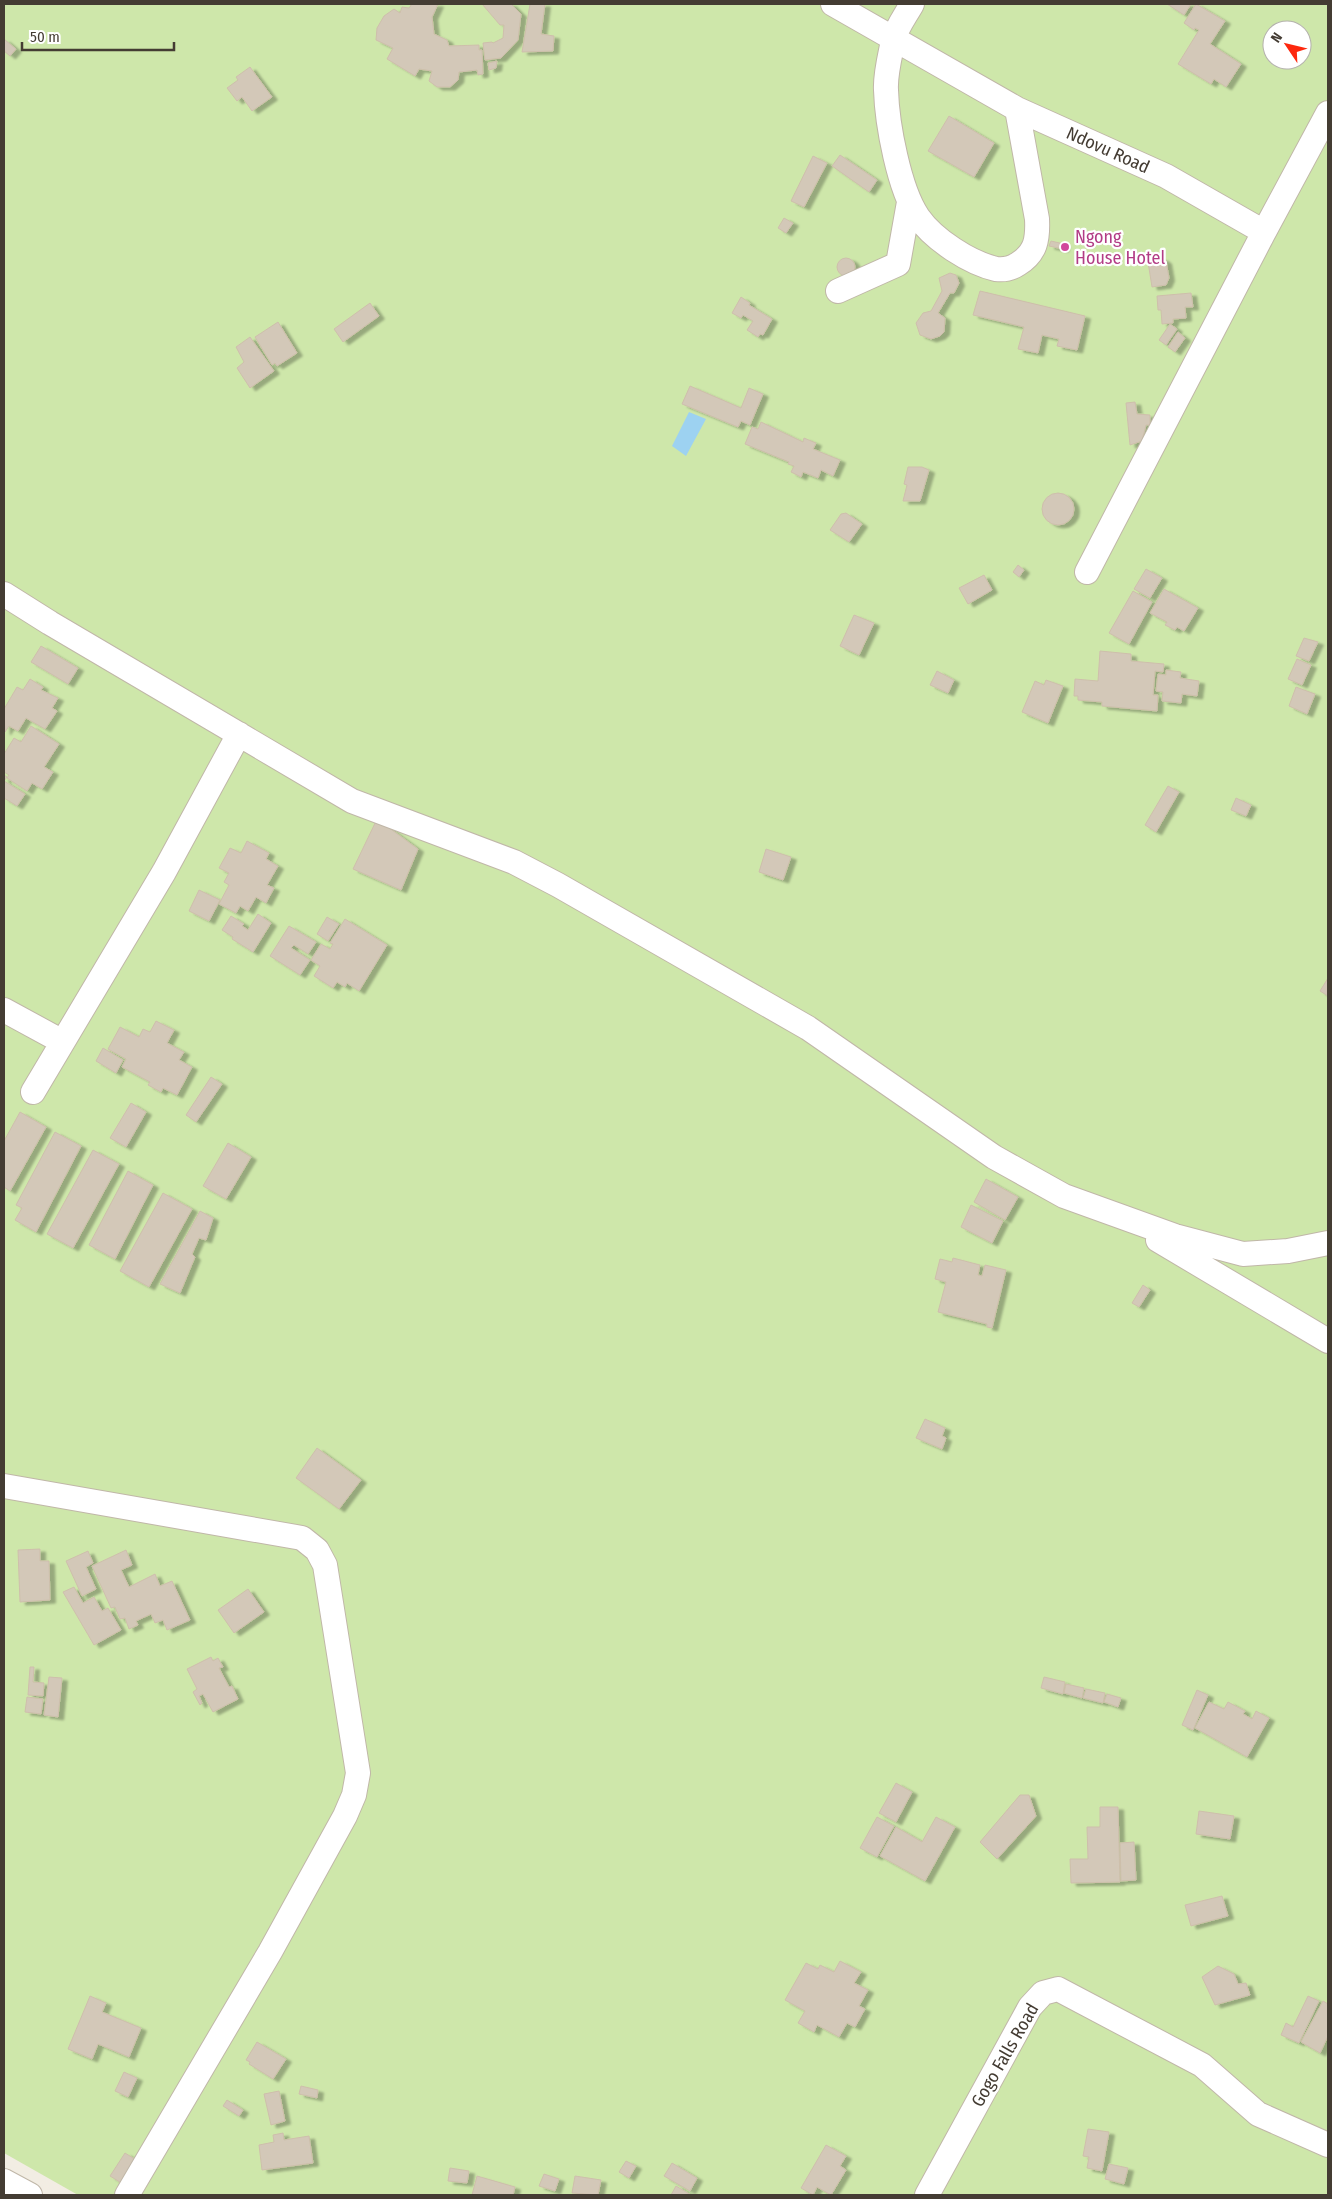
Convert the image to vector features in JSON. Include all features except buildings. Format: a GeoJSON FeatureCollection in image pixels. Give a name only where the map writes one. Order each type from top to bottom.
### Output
{"type":"FeatureCollection","features":[{"type":"Feature","properties":{"kind":"street","name":"Ndovu Road"},"geometry":{"type":"LineString","coordinates":[[833,4],[1017,109],[1166,176],[1264,232]]}},
{"type":"Feature","properties":{"kind":"street"},"geometry":{"type":"LineString","coordinates":[[912,4],[894,39],[886,88],[894,149],[909,202],[919,219],[947,246],[997,269],[1012,268],[1025,260],[1034,250],[1038,235],[1017,109]]}},
{"type":"Feature","properties":{"kind":"street"},"geometry":{"type":"LineString","coordinates":[[1087,572],[1328,113]]}},
{"type":"Feature","properties":{"kind":"street"},"geometry":{"type":"LineString","coordinates":[[838,291],[898,264],[909,202]]}},
{"type":"Feature","properties":{"kind":"street"},"geometry":{"type":"LineString","coordinates":[[4,594],[352,801],[514,862],[558,885],[808,1028],[994,1157],[1064,1196],[1175,1236],[1243,1254],[1288,1251],[1328,1243]]}},
{"type":"Feature","properties":{"kind":"street"},"geometry":{"type":"LineString","coordinates":[[32,1092],[164,872],[239,734]]}},
{"type":"Feature","properties":{"kind":"street"},"geometry":{"type":"LineString","coordinates":[[4,1010],[62,1041]]}},
{"type":"Feature","properties":{"kind":"street"},"geometry":{"type":"LineString","coordinates":[[1112,1213],[1328,1341]]}},
{"type":"Feature","properties":{"kind":"street"},"geometry":{"type":"LineString","coordinates":[[4,1486],[302,1538],[317,1550],[325,1565],[358,1773],[354,1795],[345,1816],[270,1952],[127,2195]]}},
{"type":"Feature","properties":{"kind":"street","name":"Gogo Falls Road"},"geometry":{"type":"LineString","coordinates":[[927,2195],[1030,2007],[1043,1993],[1058,1989],[1202,2065],[1258,2114],[1328,2145]]}},
{"type":"Feature","properties":{"kind":"green space"},"geometry":{"type":"Polygon","coordinates":[[[4,4],[1328,4],[1328,2195],[78,2195],[4,2153],[4,4]]]}},
{"type":"Feature","properties":{"kind":"water"},"geometry":{"type":"Polygon","coordinates":[[[689,412],[706,419],[686,456],[672,446],[689,412]]]}},
{"type":"Feature","properties":{"kind":"place","name":"Ngong House Hotel"},"geometry":{"type":"Point","coordinates":[1065,247]}}]}
